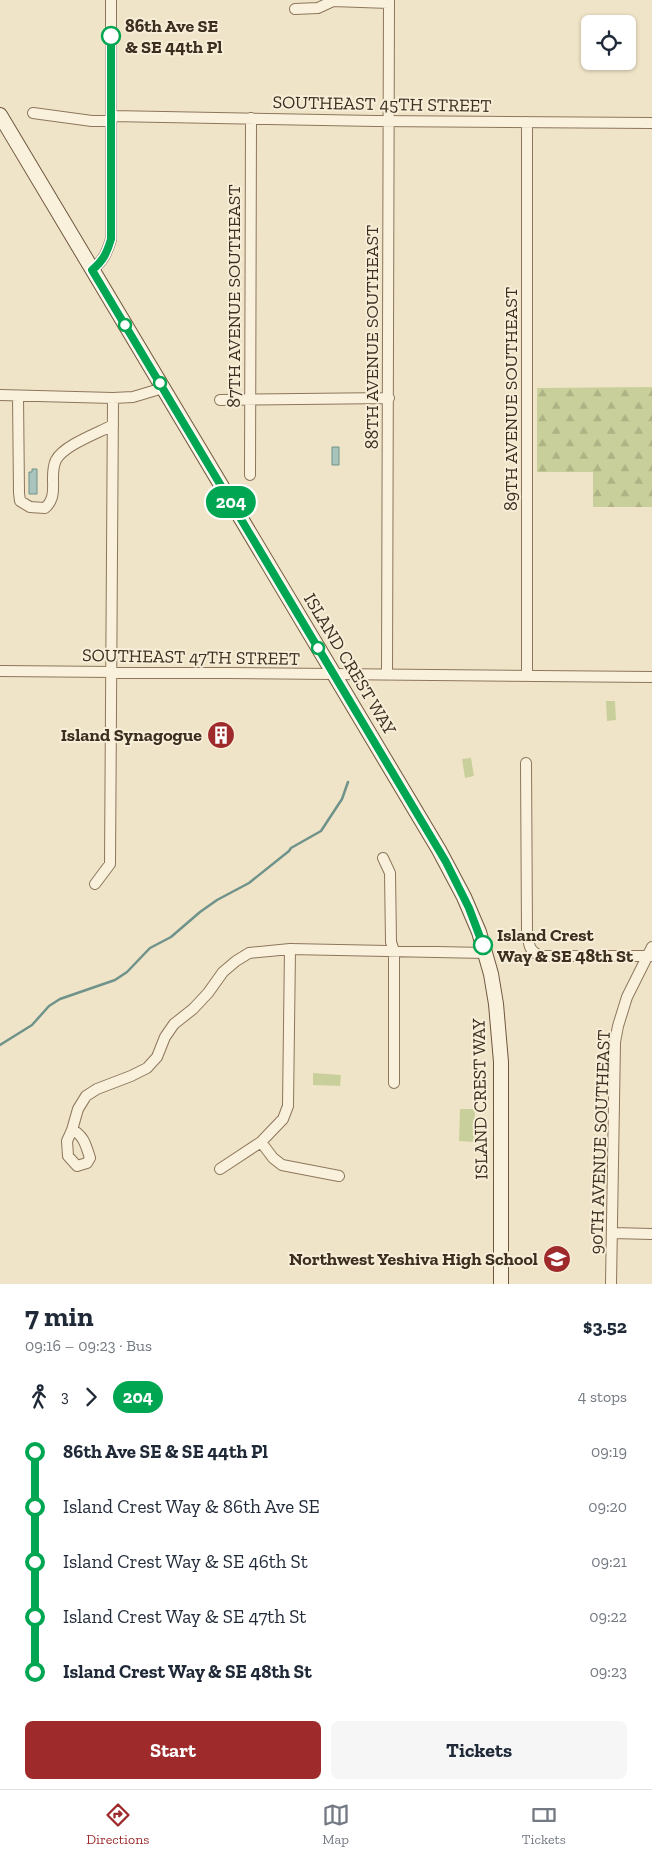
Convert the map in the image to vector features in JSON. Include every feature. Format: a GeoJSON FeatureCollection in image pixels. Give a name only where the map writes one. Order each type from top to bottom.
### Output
{"type":"FeatureCollection","features":[{"type":"Feature","properties":{"kind":"main road","name":"ISLAND CREST WAY"},"geometry":{"type":"LineString","coordinates":[[0,115],[453,874],[469,908],[485,952],[496,1004],[500,1047],[501,1284]]}},
{"type":"Feature","properties":{"kind":"street"},"geometry":{"type":"LineString","coordinates":[[92,270],[101,263],[111,239],[111,0]]}},
{"type":"Feature","properties":{"kind":"street"},"geometry":{"type":"LineString","coordinates":[[295,9],[318,8],[333,2],[389,2]]}},
{"type":"Feature","properties":{"kind":"street","name":"88TH AVENUE SOUTHEAST"},"geometry":{"type":"LineString","coordinates":[[387,674],[389,2]]}},
{"type":"Feature","properties":{"kind":"street","name":"SOUTHEAST 45TH STREET"},"geometry":{"type":"LineString","coordinates":[[33,113],[92,121],[111,118],[251,118],[652,124]]}},
{"type":"Feature","properties":{"kind":"street","name":"87TH AVENUE SOUTHEAST"},"geometry":{"type":"LineString","coordinates":[[250,475],[251,118]]}},
{"type":"Feature","properties":{"kind":"street","name":"89TH AVENUE SOUTHEAST"},"geometry":{"type":"LineString","coordinates":[[527,122],[527,675]]}},
{"type":"Feature","properties":{"kind":"street"},"geometry":{"type":"LineString","coordinates":[[0,395],[113,398],[134,397],[163,388]]}},
{"type":"Feature","properties":{"kind":"street"},"geometry":{"type":"LineString","coordinates":[[18,396],[19,492],[20,501],[30,507],[45,508],[50,504],[53,498],[54,465],[60,454],[113,425]]}},
{"type":"Feature","properties":{"kind":"street"},"geometry":{"type":"LineString","coordinates":[[95,884],[110,864],[113,398]]}},
{"type":"Feature","properties":{"kind":"street"},"geometry":{"type":"LineString","coordinates":[[220,400],[389,398]]}},
{"type":"Feature","properties":{"kind":"street","name":"SOUTHEAST 47TH STREET"},"geometry":{"type":"LineString","coordinates":[[0,671],[334,676],[387,674],[652,677]]}},
{"type":"Feature","properties":{"kind":"street"},"geometry":{"type":"LineString","coordinates":[[526,763],[527,931],[533,953],[541,956],[651,953]]}},
{"type":"Feature","properties":{"kind":"street"},"geometry":{"type":"LineString","coordinates":[[383,858],[390,873],[392,942],[394,950],[394,1083]]}},
{"type":"Feature","properties":{"kind":"street"},"geometry":{"type":"LineString","coordinates":[[72,1130],[78,1109],[86,1096],[148,1068],[174,1024],[208,994],[223,972],[236,961],[249,954],[290,948],[485,952]]}},
{"type":"Feature","properties":{"kind":"street"},"geometry":{"type":"LineString","coordinates":[[220,1169],[261,1142],[283,1119],[288,1106],[290,948]]}},
{"type":"Feature","properties":{"kind":"street","name":"90TH AVENUE SOUTHEAST"},"geometry":{"type":"LineString","coordinates":[[611,1284],[615,1042],[625,1004],[651,953]]}},
{"type":"Feature","properties":{"kind":"street"},"geometry":{"type":"LineString","coordinates":[[261,1142],[273,1158],[282,1165],[339,1176]]}},
{"type":"Feature","properties":{"kind":"street"},"geometry":{"type":"LineString","coordinates":[[613,1233],[652,1234]]}},
{"type":"Feature","properties":{"kind":"green space"},"geometry":{"type":"Polygon","coordinates":[[[652,387],[652,507],[593,507],[593,472],[537,472],[537,388],[652,387]]]}},
{"type":"Feature","properties":{"kind":"green space"},"geometry":{"type":"Polygon","coordinates":[[[606,701],[615,701],[616,720],[607,721],[606,701]]]}},
{"type":"Feature","properties":{"kind":"green space"},"geometry":{"type":"Polygon","coordinates":[[[471,758],[474,776],[465,778],[462,759],[471,758]]]}},
{"type":"Feature","properties":{"kind":"green space"},"geometry":{"type":"Polygon","coordinates":[[[313,1073],[341,1075],[340,1086],[313,1085],[313,1073]]]}},
{"type":"Feature","properties":{"kind":"green space"},"geometry":{"type":"Polygon","coordinates":[[[460,1109],[475,1109],[474,1142],[459,1141],[460,1109]]]}},
{"type":"Feature","properties":{"kind":"water"},"geometry":{"type":"Polygon","coordinates":[[[332,447],[339,447],[339,465],[332,465],[332,447]]]}},
{"type":"Feature","properties":{"kind":"water"},"geometry":{"type":"Polygon","coordinates":[[[32,469],[37,469],[37,494],[29,494],[29,472],[32,472],[32,469]]]}},
{"type":"Feature","properties":{"kind":"waterway"},"geometry":{"type":"LineString","coordinates":[[0,1045],[32,1025],[49,1006],[60,999],[115,980],[127,972],[150,948],[171,937],[217,900],[249,883],[291,848],[321,831],[342,799],[348,782]]}},
{"type":"Feature","properties":{"kind":"bus line","name":"204"},"geometry":{"type":"LineString","coordinates":[[111,36],[111,239],[101,263],[92,270],[446,862],[459,885],[483,945]]}},
{"type":"Feature","properties":{"kind":"place","name":"86th Ave SE & SE 44th Pl"},"geometry":{"type":"Point","coordinates":[111,36]}},
{"type":"Feature","properties":{"kind":"place","name":"Island Synagogue"},"geometry":{"type":"Point","coordinates":[221,735]}},
{"type":"Feature","properties":{"kind":"place","name":"Island Crest Way & SE 48th St"},"geometry":{"type":"Point","coordinates":[483,945]}},
{"type":"Feature","properties":{"kind":"place","name":"Northwest Yeshiva High School"},"geometry":{"type":"Point","coordinates":[557,1259]}}]}
